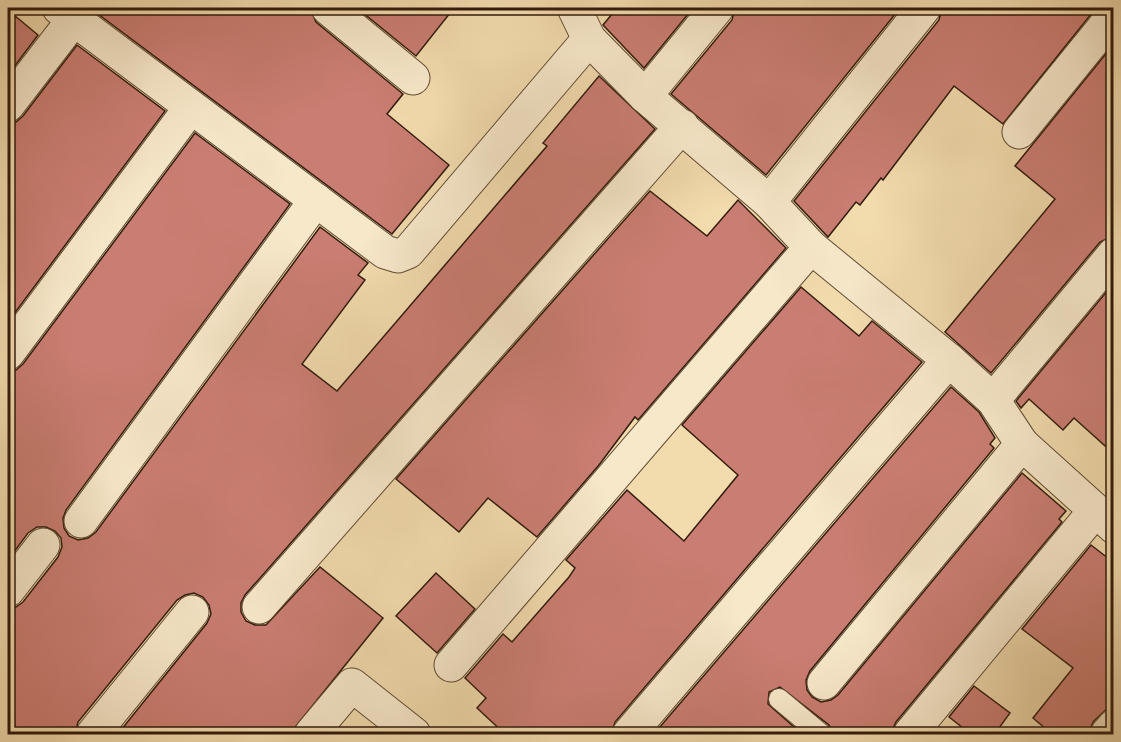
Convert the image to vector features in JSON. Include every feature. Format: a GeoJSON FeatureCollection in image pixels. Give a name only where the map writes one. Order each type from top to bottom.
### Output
{"type":"FeatureCollection","features":[{"type":"Feature","properties":{"kind":"street"},"geometry":{"type":"LineString","coordinates":[[328,8],[414,78]]}},
{"type":"Feature","properties":{"kind":"street"},"geometry":{"type":"LineString","coordinates":[[645,96],[717,8]]}},
{"type":"Feature","properties":{"kind":"street"},"geometry":{"type":"LineString","coordinates":[[769,202],[924,8]]}},
{"type":"Feature","properties":{"kind":"street"},"geometry":{"type":"LineString","coordinates":[[8,105],[66,13],[385,252],[398,255],[408,252],[581,17],[645,96],[769,202],[812,247],[993,399],[1022,444],[1105,513],[910,735]]}},
{"type":"Feature","properties":{"kind":"street"},"geometry":{"type":"LineString","coordinates":[[1019,132],[1113,15]]}},
{"type":"Feature","properties":{"kind":"street"},"geometry":{"type":"LineString","coordinates":[[8,353],[191,107]]}},
{"type":"Feature","properties":{"kind":"street"},"geometry":{"type":"LineString","coordinates":[[259,607],[682,126]]}},
{"type":"Feature","properties":{"kind":"street"},"geometry":{"type":"LineString","coordinates":[[81,521],[316,200]]}},
{"type":"Feature","properties":{"kind":"street"},"geometry":{"type":"LineString","coordinates":[[451,665],[812,247]]}},
{"type":"Feature","properties":{"kind":"street"},"geometry":{"type":"LineString","coordinates":[[993,399],[1113,254]]}},
{"type":"Feature","properties":{"kind":"street"},"geometry":{"type":"LineString","coordinates":[[629,735],[949,360]]}},
{"type":"Feature","properties":{"kind":"street"},"geometry":{"type":"LineString","coordinates":[[824,683],[1022,444]]}},
{"type":"Feature","properties":{"kind":"street"},"geometry":{"type":"LineString","coordinates":[[8,590],[43,546]]}},
{"type":"Feature","properties":{"kind":"street"},"geometry":{"type":"LineString","coordinates":[[93,735],[192,612]]}},
{"type":"Feature","properties":{"kind":"street"},"geometry":{"type":"LineString","coordinates":[[311,735],[352,685],[414,735]]}},
{"type":"Feature","properties":{"kind":"street"},"geometry":{"type":"LineString","coordinates":[[1107,735],[1113,726]]}},
{"type":"Feature","properties":{"kind":"lane"},"geometry":{"type":"LineString","coordinates":[[779,699],[821,735]]}},
{"type":"Feature","properties":{"kind":"building"},"geometry":{"type":"Polygon","coordinates":[[[90,8],[310,8],[316,22],[403,94],[387,114],[449,165],[392,234],[90,8]]]}},
{"type":"Feature","properties":{"kind":"building"},"geometry":{"type":"Polygon","coordinates":[[[357,8],[454,8],[416,56],[357,8]]]}},
{"type":"Feature","properties":{"kind":"building"},"geometry":{"type":"Polygon","coordinates":[[[617,8],[693,8],[644,68],[603,25],[617,8]]]}},
{"type":"Feature","properties":{"kind":"building"},"geometry":{"type":"Polygon","coordinates":[[[735,8],[900,8],[766,175],[671,94],[732,20],[735,8]]]}},
{"type":"Feature","properties":{"kind":"building"},"geometry":{"type":"Polygon","coordinates":[[[942,8],[1096,8],[1003,124],[954,86],[883,180],[881,178],[860,205],[856,202],[828,237],[794,201],[939,20],[942,8]]]}},
{"type":"Feature","properties":{"kind":"building"},"geometry":{"type":"Polygon","coordinates":[[[8,10],[38,35],[8,75],[8,10]]]}},
{"type":"Feature","properties":{"kind":"building"},"geometry":{"type":"Polygon","coordinates":[[[77,45],[165,111],[8,322],[8,123],[16,122],[23,116],[77,45]]]}},
{"type":"Feature","properties":{"kind":"building"},"geometry":{"type":"Polygon","coordinates":[[[1113,45],[1113,236],[1100,242],[991,373],[945,332],[1055,199],[1015,166],[1113,45]]]}},
{"type":"Feature","properties":{"kind":"building"},"geometry":{"type":"Polygon","coordinates":[[[599,76],[655,129],[245,595],[241,603],[241,612],[246,621],[255,625],[266,625],[320,567],[383,618],[289,735],[117,735],[207,623],[211,614],[209,605],[203,597],[194,593],[177,600],[78,722],[75,735],[8,735],[8,608],[16,607],[23,602],[58,557],[62,547],[61,538],[55,531],[46,527],[37,527],[28,533],[8,560],[8,371],[16,370],[23,364],[195,133],[290,204],[66,510],[63,518],[64,528],[69,536],[78,540],[88,538],[96,532],[320,227],[368,263],[358,275],[365,280],[302,364],[337,391],[547,146],[543,143],[599,76]]]}},
{"type":"Feature","properties":{"kind":"building"},"geometry":{"type":"Polygon","coordinates":[[[650,191],[707,236],[738,200],[786,248],[638,420],[635,417],[599,465],[537,537],[488,498],[459,532],[396,479],[650,191]]]}},
{"type":"Feature","properties":{"kind":"building"},"geometry":{"type":"Polygon","coordinates":[[[1113,284],[1113,453],[1074,418],[1063,430],[1029,399],[1021,408],[1016,401],[1113,284]]]}},
{"type":"Feature","properties":{"kind":"building"},"geometry":{"type":"Polygon","coordinates":[[[801,287],[859,336],[872,321],[922,362],[615,722],[611,735],[506,735],[477,708],[486,698],[465,678],[503,634],[512,642],[569,577],[575,568],[566,560],[627,490],[684,541],[738,475],[682,425],[801,287]]]}},
{"type":"Feature","properties":{"kind":"building"},"geometry":{"type":"Polygon","coordinates":[[[951,387],[979,412],[995,438],[990,444],[994,448],[810,671],[806,680],[807,690],[812,697],[821,702],[831,700],[838,695],[1022,473],[1066,511],[1059,519],[1062,522],[896,722],[890,735],[833,735],[829,725],[780,687],[769,692],[768,704],[803,735],[653,735],[951,387]]]}},
{"type":"Feature","properties":{"kind":"building"},"geometry":{"type":"Polygon","coordinates":[[[1091,545],[1113,562],[1113,703],[1093,722],[1088,735],[1053,735],[1033,718],[1073,668],[1022,629],[1091,545]]]}},
{"type":"Feature","properties":{"kind":"building"},"geometry":{"type":"Polygon","coordinates":[[[436,573],[475,609],[437,653],[396,616],[436,573]]]}},
{"type":"Feature","properties":{"kind":"building"},"geometry":{"type":"Polygon","coordinates":[[[974,686],[1010,713],[994,735],[972,735],[949,717],[974,686]]]}}]}
